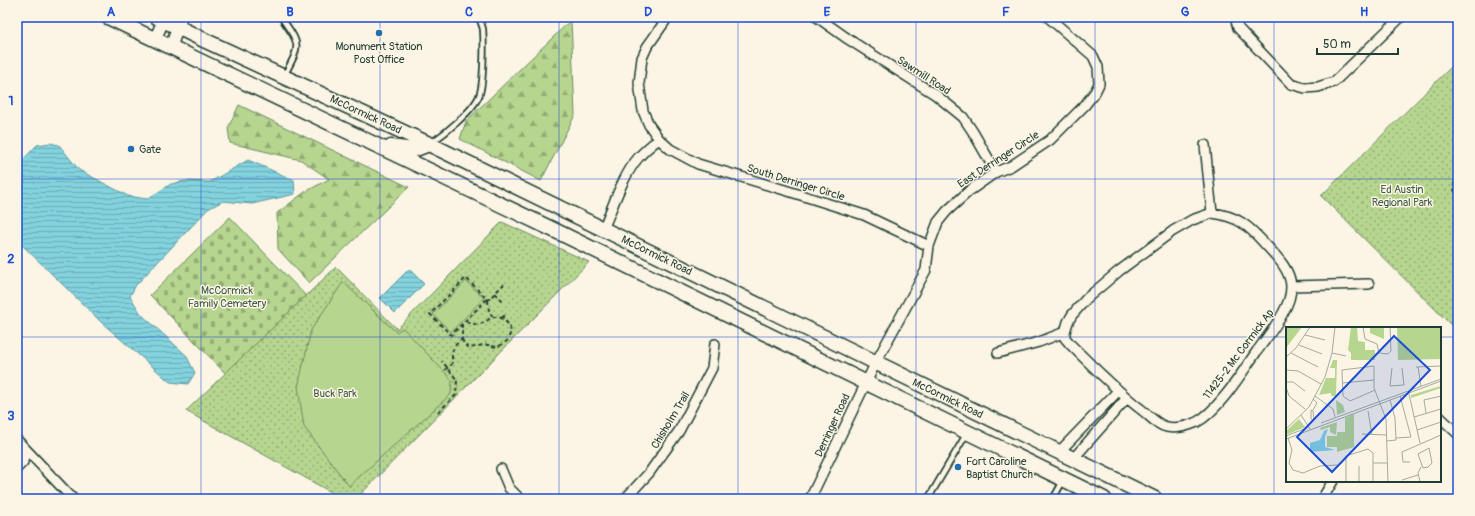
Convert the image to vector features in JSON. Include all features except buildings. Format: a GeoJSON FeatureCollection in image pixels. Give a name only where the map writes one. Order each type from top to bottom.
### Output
{"type":"FeatureCollection","features":[{"type":"Feature","properties":{"kind":"main road","name":"McCormick Road"},"geometry":{"type":"LineString","coordinates":[[108,17],[556,231],[1104,499]]}},
{"type":"Feature","properties":{"kind":"main road","name":"McCormick Road"},"geometry":{"type":"LineString","coordinates":[[162,18],[179,22],[284,77],[430,144],[1155,499]]}},
{"type":"Feature","properties":{"kind":"main road"},"geometry":{"type":"LineString","coordinates":[[377,145],[413,150],[430,144]]}},
{"type":"Feature","properties":{"kind":"street"},"geometry":{"type":"LineString","coordinates":[[603,229],[628,173],[637,159],[658,139],[649,126],[643,111],[639,84],[642,58],[647,47],[668,17]]}},
{"type":"Feature","properties":{"kind":"street","name":"Sawmill Road"},"geometry":{"type":"LineString","coordinates":[[817,17],[866,51],[936,95],[963,117],[974,132],[996,172]]}},
{"type":"Feature","properties":{"kind":"street","name":"East Derringer Circle"},"geometry":{"type":"LineString","coordinates":[[876,362],[926,270],[929,246],[938,222],[947,211],[969,191],[996,172],[1011,166],[1050,140],[1085,105],[1099,84],[1098,67],[1093,56],[1048,17]]}},
{"type":"Feature","properties":{"kind":"street"},"geometry":{"type":"LineString","coordinates":[[1235,17],[1238,28],[1291,84],[1306,88],[1326,85],[1334,82],[1400,17]]}},
{"type":"Feature","properties":{"kind":"street"},"geometry":{"type":"LineString","coordinates":[[155,39],[162,18]]}},
{"type":"Feature","properties":{"kind":"street"},"geometry":{"type":"LineString","coordinates":[[171,47],[179,22]]}},
{"type":"Feature","properties":{"kind":"street","name":"South Derringer Circle"},"geometry":{"type":"LineString","coordinates":[[658,139],[676,153],[698,164],[864,216],[929,246]]}},
{"type":"Feature","properties":{"kind":"street"},"geometry":{"type":"LineString","coordinates":[[1205,145],[1212,213]]}},
{"type":"Feature","properties":{"kind":"street"},"geometry":{"type":"LineString","coordinates":[[998,353],[1039,342],[1065,332],[1072,315],[1087,298],[1119,271],[1173,231],[1192,220],[1212,213],[1230,216],[1248,227],[1278,258],[1285,269],[1291,286],[1369,284]]}},
{"type":"Feature","properties":{"kind":"street","name":"11425-2 Mc Cormick Ap"},"geometry":{"type":"LineString","coordinates":[[1065,332],[1065,338],[1070,345],[1126,399],[1161,425],[1167,427],[1178,427],[1197,422],[1218,403],[1283,313],[1290,296],[1291,286]]}},
{"type":"Feature","properties":{"kind":"street","name":"Chisholm Trail"},"geometry":{"type":"LineString","coordinates":[[625,499],[649,473],[679,431],[712,368],[715,344]]}},
{"type":"Feature","properties":{"kind":"street","name":"Derringer Road"},"geometry":{"type":"LineString","coordinates":[[810,499],[876,362]]}},
{"type":"Feature","properties":{"kind":"street"},"geometry":{"type":"LineString","coordinates":[[1059,452],[1118,391]]}},
{"type":"Feature","properties":{"kind":"street"},"geometry":{"type":"LineString","coordinates":[[1073,459],[1126,399]]}},
{"type":"Feature","properties":{"kind":"street"},"geometry":{"type":"LineString","coordinates":[[1441,418],[1458,434]]}},
{"type":"Feature","properties":{"kind":"street"},"geometry":{"type":"LineString","coordinates":[[17,440],[73,499]]}},
{"type":"Feature","properties":{"kind":"street"},"geometry":{"type":"LineString","coordinates":[[17,468],[23,462],[25,449]]}},
{"type":"Feature","properties":{"kind":"street"},"geometry":{"type":"LineString","coordinates":[[501,469],[509,488],[520,499]]}},
{"type":"Feature","properties":{"kind":"street"},"geometry":{"type":"LineString","coordinates":[[1322,499],[1332,482]]}},
{"type":"Feature","properties":{"kind":"lane"},"geometry":{"type":"LineString","coordinates":[[281,17],[297,43],[296,54],[284,77]]}},
{"type":"Feature","properties":{"kind":"lane"},"geometry":{"type":"LineString","coordinates":[[430,144],[443,135],[464,115],[479,96],[483,69],[483,27],[479,17]]}},
{"type":"Feature","properties":{"kind":"lane"},"geometry":{"type":"LineString","coordinates":[[928,499],[967,433]]}},
{"type":"Feature","properties":{"kind":"lane"},"geometry":{"type":"LineString","coordinates":[[1053,499],[1064,479]]}},
{"type":"Feature","properties":{"kind":"path"},"geometry":{"type":"LineString","coordinates":[[1458,176],[1453,187],[1458,199]]}},
{"type":"Feature","properties":{"kind":"path"},"geometry":{"type":"LineString","coordinates":[[492,317],[489,311],[487,299],[466,278],[430,314],[451,335],[463,322],[487,299],[504,284]]}},
{"type":"Feature","properties":{"kind":"path"},"geometry":{"type":"LineString","coordinates":[[495,293],[503,301]]}},
{"type":"Feature","properties":{"kind":"path"},"geometry":{"type":"LineString","coordinates":[[502,318],[506,314]]}},
{"type":"Feature","properties":{"kind":"path"},"geometry":{"type":"LineString","coordinates":[[492,317],[502,318],[508,323],[511,332],[507,341],[498,347],[482,345],[472,348],[468,347],[462,338],[463,322],[480,324],[492,317]]}},
{"type":"Feature","properties":{"kind":"path"},"geometry":{"type":"LineString","coordinates":[[445,370],[452,364],[452,350],[455,344],[462,338]]}},
{"type":"Feature","properties":{"kind":"path"},"geometry":{"type":"LineString","coordinates":[[438,412],[456,395],[457,380],[442,361]]}},
{"type":"Feature","properties":{"kind":"green space"},"geometry":{"type":"Polygon","coordinates":[[[571,20],[575,115],[541,181],[460,139],[466,121],[571,20]]]}},
{"type":"Feature","properties":{"kind":"green space","name":"Ed Austin Regional Park"},"geometry":{"type":"Polygon","coordinates":[[[1458,60],[1458,332],[1321,196],[1458,60]]]}},
{"type":"Feature","properties":{"kind":"green space"},"geometry":{"type":"Polygon","coordinates":[[[239,105],[409,187],[309,283],[278,249],[277,213],[305,192],[329,179],[301,160],[230,143],[228,128],[239,105]]]}},
{"type":"Feature","properties":{"kind":"green space","name":"McCormick Family Cemetery"},"geometry":{"type":"Polygon","coordinates":[[[230,217],[306,296],[226,374],[150,295],[230,217]]]}},
{"type":"Feature","properties":{"kind":"green space","name":"Buck Park"},"geometry":{"type":"Polygon","coordinates":[[[502,222],[589,262],[356,499],[343,499],[186,411],[336,267],[397,329],[502,222]]]}},
{"type":"Feature","properties":{"kind":"green space"},"geometry":{"type":"Polygon","coordinates":[[[466,281],[484,298],[451,332],[433,314],[466,281]]]}},
{"type":"Feature","properties":{"kind":"green space"},"geometry":{"type":"Polygon","coordinates":[[[343,282],[396,332],[403,328],[452,380],[451,394],[349,486],[304,427],[298,387],[311,330],[343,282]]]}},
{"type":"Feature","properties":{"kind":"water"},"geometry":{"type":"Polygon","coordinates":[[[50,143],[59,145],[79,170],[128,196],[147,199],[171,184],[185,181],[210,182],[248,160],[294,180],[295,194],[252,204],[223,201],[208,209],[136,285],[130,296],[141,314],[186,355],[195,373],[188,384],[170,382],[101,322],[17,240],[17,166],[37,145],[50,143]]]}},
{"type":"Feature","properties":{"kind":"water"},"geometry":{"type":"Polygon","coordinates":[[[409,269],[424,284],[395,313],[380,298],[409,269]]]}},
{"type":"Feature","properties":{"kind":"place","name":"Monument Station Post Office"},"geometry":{"type":"Point","coordinates":[379,33]}},
{"type":"Feature","properties":{"kind":"place","name":"Gate"},"geometry":{"type":"Point","coordinates":[131,149]}},
{"type":"Feature","properties":{"kind":"place","name":"Fort Caroline Baptist Church"},"geometry":{"type":"Point","coordinates":[958,467]}}]}
